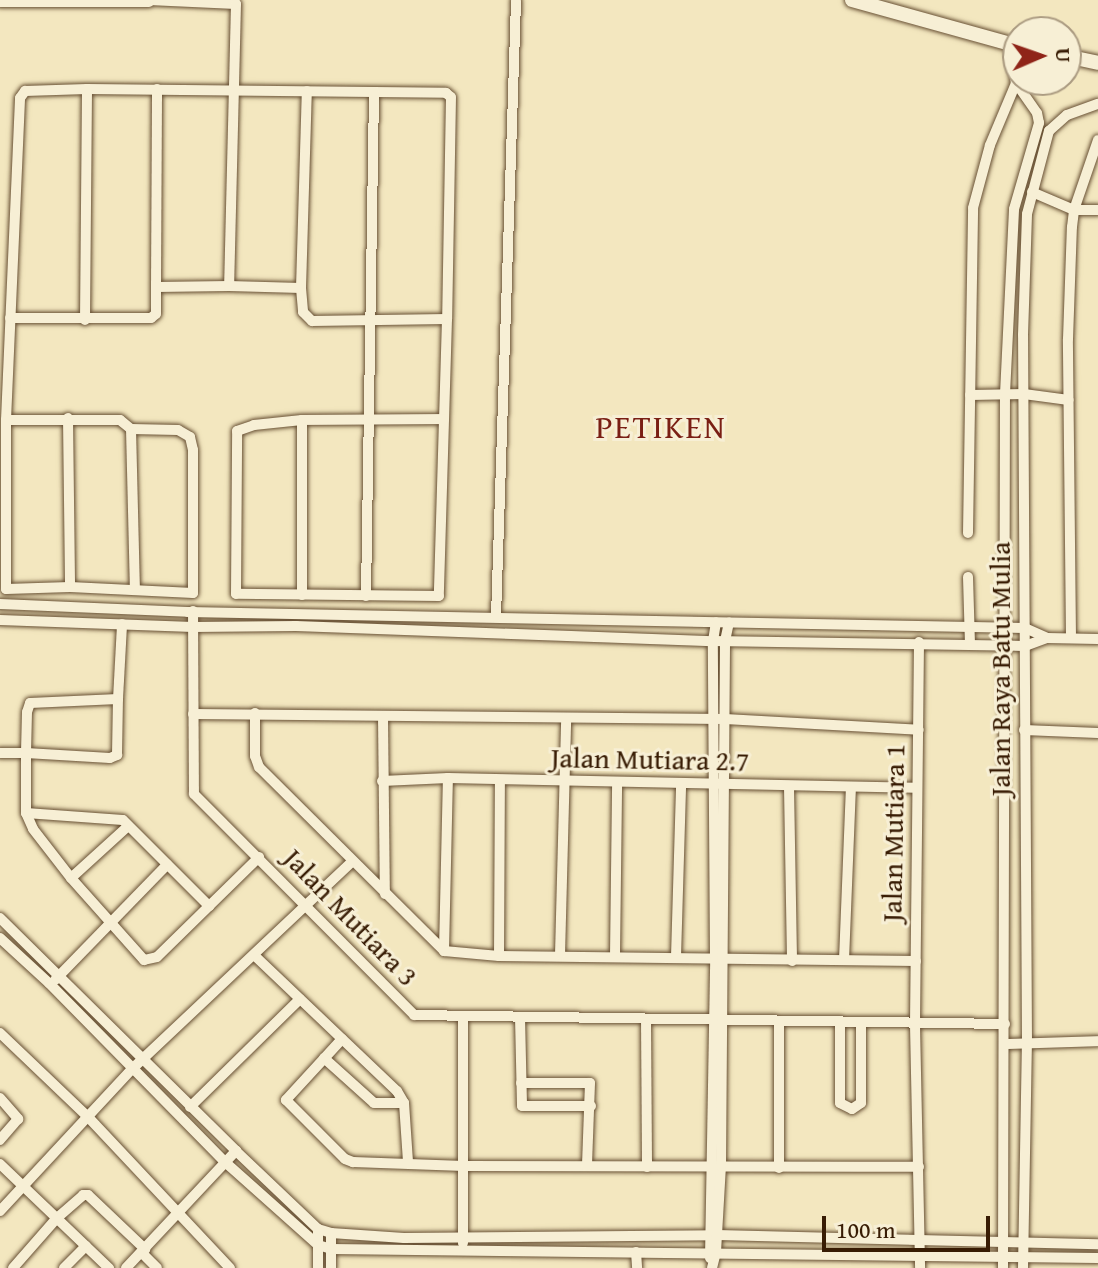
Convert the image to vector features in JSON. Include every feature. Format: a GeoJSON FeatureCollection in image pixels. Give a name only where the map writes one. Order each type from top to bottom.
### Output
{"type":"FeatureCollection","features":[{"type":"Feature","properties":{"kind":"main road"},"geometry":{"type":"LineString","coordinates":[[852,0],[1002,42]]}},
{"type":"Feature","properties":{"kind":"street"},"geometry":{"type":"LineString","coordinates":[[496,617],[516,0]]}},
{"type":"Feature","properties":{"kind":"street"},"geometry":{"type":"LineString","coordinates":[[0,2],[185,1],[236,4],[229,286]]}},
{"type":"Feature","properties":{"kind":"street"},"geometry":{"type":"LineString","coordinates":[[85,320],[87,89]]}},
{"type":"Feature","properties":{"kind":"street"},"geometry":{"type":"LineString","coordinates":[[6,420],[120,420],[131,429],[178,430],[190,437],[193,450],[193,593],[70,587],[6,589],[6,420],[20,98],[25,91],[87,89],[446,93],[451,97],[447,319],[439,596],[236,594],[237,431],[254,425],[302,420],[369,417],[444,419]]}},
{"type":"Feature","properties":{"kind":"street"},"geometry":{"type":"LineString","coordinates":[[10,318],[85,320],[151,318],[156,314],[157,89]]}},
{"type":"Feature","properties":{"kind":"street"},"geometry":{"type":"LineString","coordinates":[[307,91],[301,288],[303,312],[312,321],[447,319]]}},
{"type":"Feature","properties":{"kind":"street"},"geometry":{"type":"LineString","coordinates":[[366,596],[374,92]]}},
{"type":"Feature","properties":{"kind":"street"},"geometry":{"type":"LineString","coordinates":[[968,533],[973,208],[990,145],[1011,96]]}},
{"type":"Feature","properties":{"kind":"street"},"geometry":{"type":"LineString","coordinates":[[1003,1263],[1005,394],[1014,209],[1039,123],[1037,113],[1025,96]]}},
{"type":"Feature","properties":{"kind":"street","name":"Jalan Raya Batu Mulia"},"geometry":{"type":"LineString","coordinates":[[1023,1263],[1027,1043],[1024,394],[1027,214],[1049,131],[1067,115],[1097,109]]}},
{"type":"Feature","properties":{"kind":"street"},"geometry":{"type":"LineString","coordinates":[[1071,638],[1069,400],[1074,210],[1098,140]]}},
{"type":"Feature","properties":{"kind":"street"},"geometry":{"type":"LineString","coordinates":[[1032,192],[1074,210],[1098,210]]}},
{"type":"Feature","properties":{"kind":"street"},"geometry":{"type":"LineString","coordinates":[[156,287],[301,288]]}},
{"type":"Feature","properties":{"kind":"street"},"geometry":{"type":"LineString","coordinates":[[970,395],[1024,394],[1069,400]]}},
{"type":"Feature","properties":{"kind":"street"},"geometry":{"type":"LineString","coordinates":[[68,418],[70,587]]}},
{"type":"Feature","properties":{"kind":"street"},"geometry":{"type":"LineString","coordinates":[[302,420],[302,595]]}},
{"type":"Feature","properties":{"kind":"street"},"geometry":{"type":"LineString","coordinates":[[131,429],[135,590]]}},
{"type":"Feature","properties":{"kind":"street"},"geometry":{"type":"LineString","coordinates":[[968,577],[970,643]]}},
{"type":"Feature","properties":{"kind":"street"},"geometry":{"type":"LineString","coordinates":[[0,604],[193,611],[1025,628],[1047,638]]}},
{"type":"Feature","properties":{"kind":"street","name":"Jalan Mutiara 3"},"geometry":{"type":"LineString","coordinates":[[193,611],[192,790],[414,1015],[1005,1024]]}},
{"type":"Feature","properties":{"kind":"street"},"geometry":{"type":"LineString","coordinates":[[0,620],[193,627],[312,626],[713,641],[1025,646],[1047,638],[1098,639]]}},
{"type":"Feature","properties":{"kind":"street"},"geometry":{"type":"LineString","coordinates":[[716,622],[713,641],[713,784],[719,958]]}},
{"type":"Feature","properties":{"kind":"street"},"geometry":{"type":"LineString","coordinates":[[712,1268],[725,784],[725,641],[729,622]]}},
{"type":"Feature","properties":{"kind":"street"},"geometry":{"type":"LineString","coordinates":[[0,753],[110,758],[117,755],[122,624]]}},
{"type":"Feature","properties":{"kind":"street","name":"Jalan Mutiara 1"},"geometry":{"type":"LineString","coordinates":[[919,642],[915,1025],[920,1268]]}},
{"type":"Feature","properties":{"kind":"street"},"geometry":{"type":"LineString","coordinates":[[118,699],[32,702],[27,712],[26,813],[33,829],[110,925],[144,960],[151,961],[259,857]]}},
{"type":"Feature","properties":{"kind":"street"},"geometry":{"type":"LineString","coordinates":[[255,713],[255,756],[259,767],[444,951],[499,956],[916,961]]}},
{"type":"Feature","properties":{"kind":"street"},"geometry":{"type":"LineString","coordinates":[[193,714],[725,719],[919,730]]}},
{"type":"Feature","properties":{"kind":"street"},"geometry":{"type":"LineString","coordinates":[[383,716],[385,894]]}},
{"type":"Feature","properties":{"kind":"street"},"geometry":{"type":"LineString","coordinates":[[560,955],[566,718]]}},
{"type":"Feature","properties":{"kind":"street"},"geometry":{"type":"LineString","coordinates":[[1024,730],[1098,733]]}},
{"type":"Feature","properties":{"kind":"street"},"geometry":{"type":"LineString","coordinates":[[444,951],[448,778]]}},
{"type":"Feature","properties":{"kind":"street","name":"Jalan Mutiara 2.7"},"geometry":{"type":"LineString","coordinates":[[382,781],[448,778],[917,788]]}},
{"type":"Feature","properties":{"kind":"street"},"geometry":{"type":"LineString","coordinates":[[499,956],[500,780]]}},
{"type":"Feature","properties":{"kind":"street"},"geometry":{"type":"LineString","coordinates":[[615,956],[617,782]]}},
{"type":"Feature","properties":{"kind":"street"},"geometry":{"type":"LineString","coordinates":[[676,957],[681,784]]}},
{"type":"Feature","properties":{"kind":"street"},"geometry":{"type":"LineString","coordinates":[[789,787],[792,961]]}},
{"type":"Feature","properties":{"kind":"street"},"geometry":{"type":"LineString","coordinates":[[844,960],[851,788]]}},
{"type":"Feature","properties":{"kind":"street"},"geometry":{"type":"LineString","coordinates":[[26,813],[117,817],[209,906]]}},
{"type":"Feature","properties":{"kind":"street"},"geometry":{"type":"LineString","coordinates":[[71,878],[127,827]]}},
{"type":"Feature","properties":{"kind":"street"},"geometry":{"type":"LineString","coordinates":[[0,1211],[132,1069],[352,862]]}},
{"type":"Feature","properties":{"kind":"street"},"geometry":{"type":"LineString","coordinates":[[49,983],[61,977],[167,865]]}},
{"type":"Feature","properties":{"kind":"street"},"geometry":{"type":"LineString","coordinates":[[0,918],[318,1229],[331,1233],[463,1243],[636,1252],[920,1256],[1003,1263],[1098,1258]]}},
{"type":"Feature","properties":{"kind":"street"},"geometry":{"type":"LineString","coordinates":[[0,938],[49,983],[225,1162],[318,1245],[331,1249],[713,1236],[1098,1244]]}},
{"type":"Feature","properties":{"kind":"street"},"geometry":{"type":"LineString","coordinates":[[255,956],[390,1083],[404,1103],[408,1162]]}},
{"type":"Feature","properties":{"kind":"street"},"geometry":{"type":"LineString","coordinates":[[190,1107],[300,999]]}},
{"type":"Feature","properties":{"kind":"street"},"geometry":{"type":"LineString","coordinates":[[463,1017],[463,1243]]}},
{"type":"Feature","properties":{"kind":"street"},"geometry":{"type":"LineString","coordinates":[[520,1017],[522,1106],[591,1106]]}},
{"type":"Feature","properties":{"kind":"street"},"geometry":{"type":"LineString","coordinates":[[646,1019],[647,1167]]}},
{"type":"Feature","properties":{"kind":"street"},"geometry":{"type":"LineString","coordinates":[[779,1021],[779,1168]]}},
{"type":"Feature","properties":{"kind":"street"},"geometry":{"type":"LineString","coordinates":[[840,1022],[840,1103],[852,1109],[861,1103],[861,1023]]}},
{"type":"Feature","properties":{"kind":"street"},"geometry":{"type":"LineString","coordinates":[[0,1033],[89,1118],[181,1212],[230,1268]]}},
{"type":"Feature","properties":{"kind":"street"},"geometry":{"type":"LineString","coordinates":[[342,1039],[289,1094],[287,1104],[345,1159],[365,1163],[464,1166],[919,1167]]}},
{"type":"Feature","properties":{"kind":"street"},"geometry":{"type":"LineString","coordinates":[[1005,1044],[1098,1041]]}},
{"type":"Feature","properties":{"kind":"street"},"geometry":{"type":"LineString","coordinates":[[324,1058],[374,1103],[404,1103]]}},
{"type":"Feature","properties":{"kind":"street"},"geometry":{"type":"LineString","coordinates":[[521,1083],[590,1083],[587,1166]]}},
{"type":"Feature","properties":{"kind":"street"},"geometry":{"type":"LineString","coordinates":[[0,1098],[18,1119],[0,1140]]}},
{"type":"Feature","properties":{"kind":"street"},"geometry":{"type":"LineString","coordinates":[[126,1268],[236,1151]]}},
{"type":"Feature","properties":{"kind":"street"},"geometry":{"type":"LineString","coordinates":[[0,1164],[109,1268]]}},
{"type":"Feature","properties":{"kind":"street"},"geometry":{"type":"LineString","coordinates":[[13,1268],[57,1218],[88,1195],[157,1268]]}},
{"type":"Feature","properties":{"kind":"street"},"geometry":{"type":"LineString","coordinates":[[318,1229],[318,1268]]}},
{"type":"Feature","properties":{"kind":"street"},"geometry":{"type":"LineString","coordinates":[[331,1233],[331,1268]]}},
{"type":"Feature","properties":{"kind":"street"},"geometry":{"type":"LineString","coordinates":[[64,1268],[86,1246]]}},
{"type":"Feature","properties":{"kind":"street"},"geometry":{"type":"LineString","coordinates":[[636,1252],[637,1268]]}},
{"type":"Feature","properties":{"kind":"district","name":"PETIKEN"},"geometry":{"type":"Point","coordinates":[661,427]}}]}
